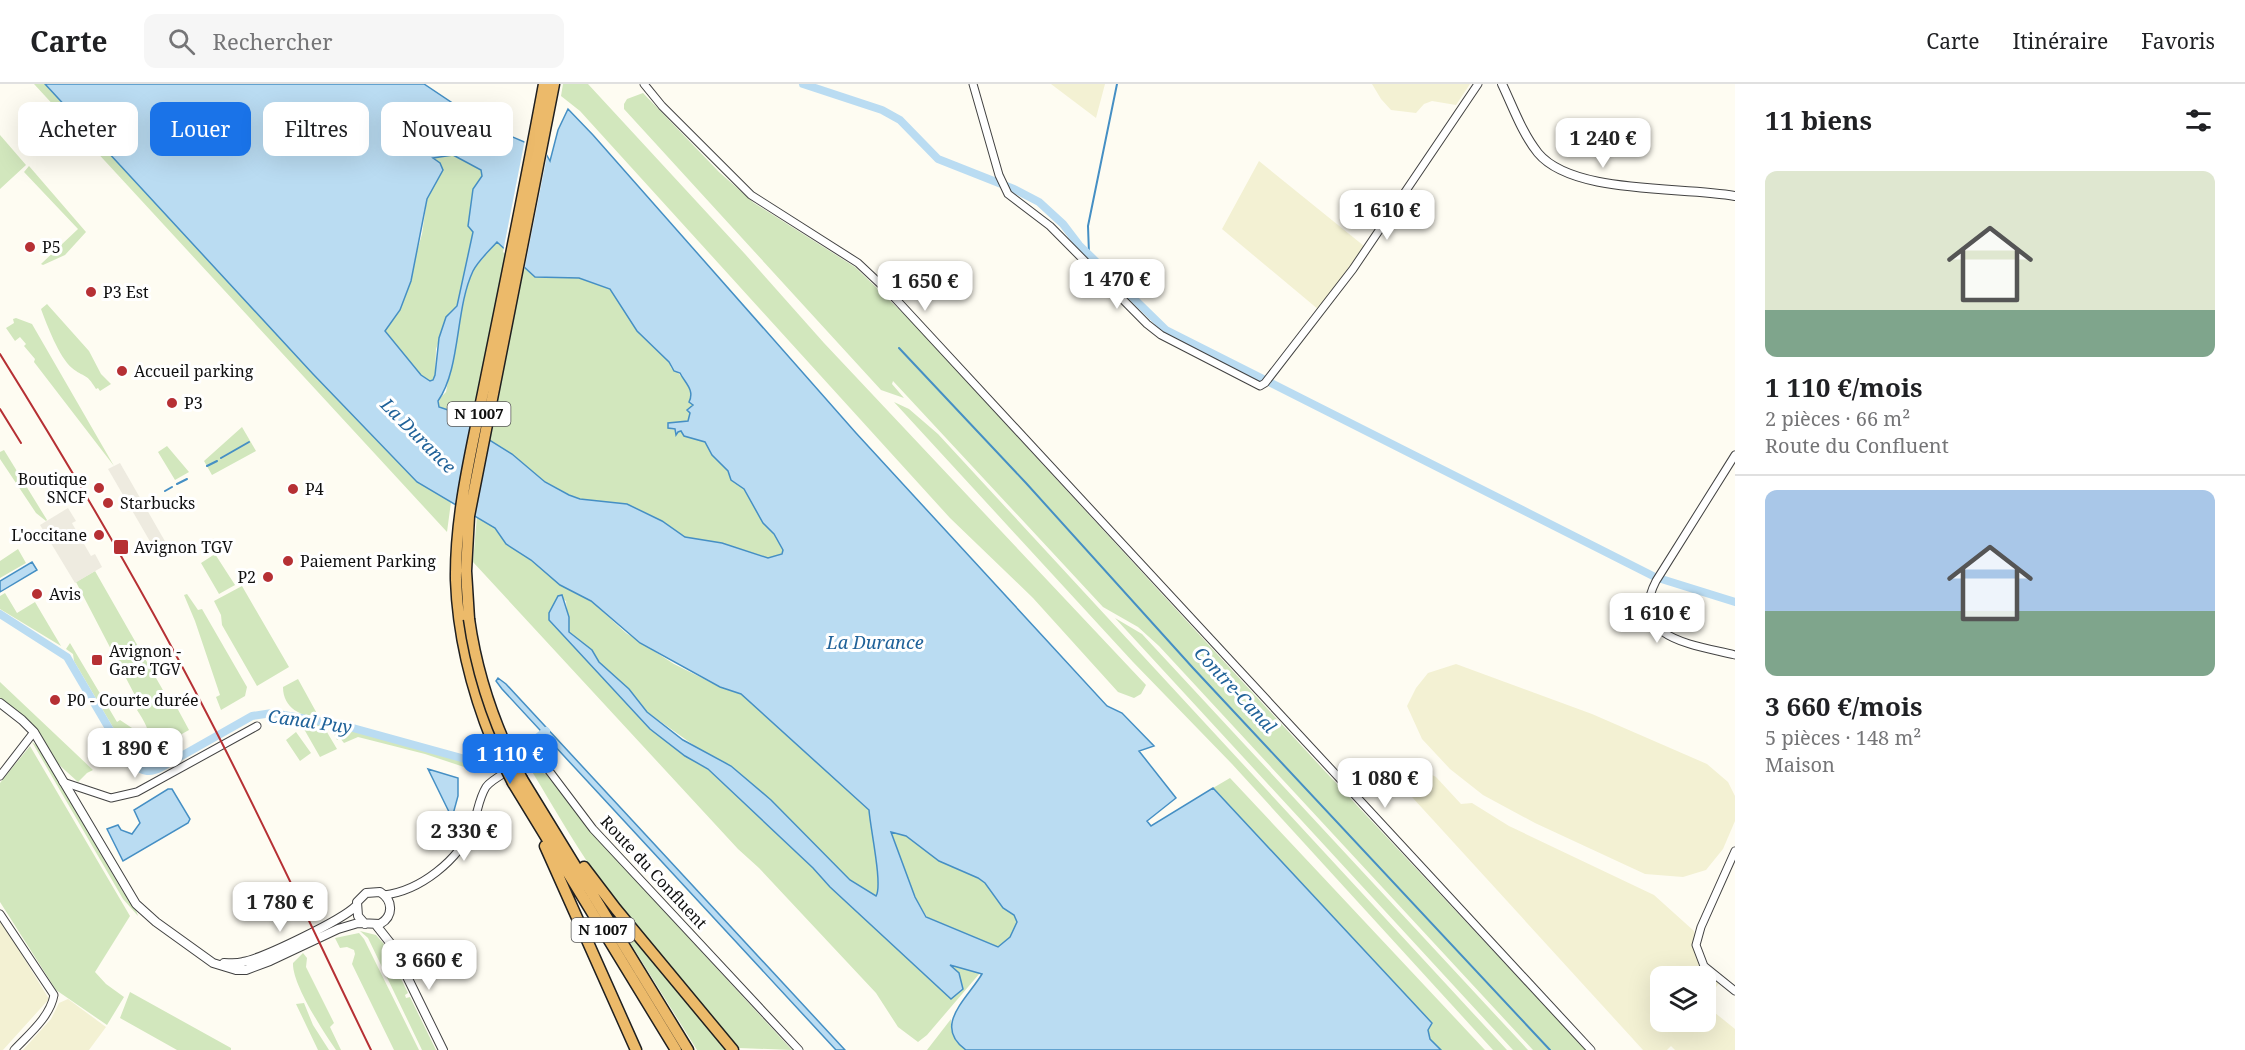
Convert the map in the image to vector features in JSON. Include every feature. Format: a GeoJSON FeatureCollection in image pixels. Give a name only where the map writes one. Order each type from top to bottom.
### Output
{"type":"FeatureCollection","features":[{"type":"Feature","properties":{"kind":"highway","name":"N 1007"},"geometry":{"type":"LineString","coordinates":[[544,84],[469,466],[458,546],[459,614],[472,684],[492,743],[564,846],[688,1050]]}},
{"type":"Feature","properties":{"kind":"highway","name":"N 1007"},"geometry":{"type":"LineString","coordinates":[[554,84],[477,476],[467,541],[466,595],[473,646],[490,711],[530,810],[676,1050]]}},
{"type":"Feature","properties":{"kind":"highway"},"geometry":{"type":"LineString","coordinates":[[530,810],[636,1050]]}},
{"type":"Feature","properties":{"kind":"highway"},"geometry":{"type":"LineString","coordinates":[[564,846],[585,868],[623,918],[733,1050]]}},
{"type":"Feature","properties":{"kind":"street"},"geometry":{"type":"LineString","coordinates":[[644,84],[662,106],[751,195],[858,262],[892,295],[1591,1050]]}},
{"type":"Feature","properties":{"kind":"street"},"geometry":{"type":"LineString","coordinates":[[973,84],[1003,185],[1012,198],[1050,226],[1154,330],[1178,345],[1265,383],[1353,269],[1479,84]]}},
{"type":"Feature","properties":{"kind":"street"},"geometry":{"type":"LineString","coordinates":[[1502,84],[1529,140],[1539,154],[1565,172],[1618,185],[1710,191],[1735,196]]}},
{"type":"Feature","properties":{"kind":"street"},"geometry":{"type":"LineString","coordinates":[[1735,455],[1658,578],[1648,601],[1651,619],[1662,633],[1674,639],[1735,655]]}},
{"type":"Feature","properties":{"kind":"street"},"geometry":{"type":"LineString","coordinates":[[0,703],[34,732],[136,904],[156,922],[204,956],[226,968],[246,970],[338,929],[365,924],[376,926],[391,944],[443,1050]]}},
{"type":"Feature","properties":{"kind":"street"},"geometry":{"type":"LineString","coordinates":[[63,782],[111,798],[137,792],[257,726]]}},
{"type":"Feature","properties":{"kind":"street"},"geometry":{"type":"LineString","coordinates":[[0,776],[34,732]]}},
{"type":"Feature","properties":{"kind":"street","name":"Route du Confluent"},"geometry":{"type":"LineString","coordinates":[[402,891],[437,871],[457,852],[473,825],[481,796],[489,784],[527,762],[534,762],[547,768],[593,829],[799,1050]]}},
{"type":"Feature","properties":{"kind":"street"},"geometry":{"type":"LineString","coordinates":[[1735,851],[1701,927],[1696,945],[1704,966],[1735,991]]}},
{"type":"Feature","properties":{"kind":"street"},"geometry":{"type":"LineString","coordinates":[[365,924],[358,916],[356,906],[358,899],[366,893],[375,891],[384,895],[388,899],[391,944]]}},
{"type":"Feature","properties":{"kind":"street"},"geometry":{"type":"LineString","coordinates":[[384,895],[402,891]]}},
{"type":"Feature","properties":{"kind":"street"},"geometry":{"type":"LineString","coordinates":[[376,926],[389,914],[402,891]]}},
{"type":"Feature","properties":{"kind":"street"},"geometry":{"type":"LineString","coordinates":[[204,956],[223,963],[246,962],[340,918],[356,906]]}},
{"type":"Feature","properties":{"kind":"street"},"geometry":{"type":"LineString","coordinates":[[0,914],[54,995],[52,1004],[43,1019],[14,1050]]}},
{"type":"Feature","properties":{"kind":"shaded area"},"geometry":{"type":"Polygon","coordinates":[[[1051,84],[1105,84],[1096,118],[1051,84]]]}},
{"type":"Feature","properties":{"kind":"shaded area"},"geometry":{"type":"Polygon","coordinates":[[[1372,84],[1470,84],[1456,105],[1432,101],[1424,104],[1416,113],[1391,110],[1372,84]]]}},
{"type":"Feature","properties":{"kind":"shaded area"},"geometry":{"type":"Polygon","coordinates":[[[1259,161],[1364,246],[1319,310],[1222,229],[1259,161]]]}},
{"type":"Feature","properties":{"kind":"shaded area"},"geometry":{"type":"Polygon","coordinates":[[[120,463],[166,543],[155,550],[108,469],[120,463]]]}},
{"type":"Feature","properties":{"kind":"shaded area"},"geometry":{"type":"Polygon","coordinates":[[[68,508],[76,521],[72,523],[73,525],[91,556],[95,554],[102,567],[75,583],[40,525],[68,508]]]}},
{"type":"Feature","properties":{"kind":"shaded area"},"geometry":{"type":"Polygon","coordinates":[[[1456,664],[1592,714],[1707,764],[1728,782],[1735,796],[1735,821],[1723,849],[1706,870],[1683,877],[1645,874],[1535,823],[1483,795],[1450,769],[1422,739],[1407,706],[1416,688],[1428,673],[1456,664]]]}},
{"type":"Feature","properties":{"kind":"shaded area"},"geometry":{"type":"Polygon","coordinates":[[[1423,770],[1436,777],[1461,804],[1472,803],[1509,826],[1654,895],[1694,931],[1702,966],[1650,966],[1650,1032],[1716,1032],[1716,1014],[1735,1029],[1735,1050],[1675,1050],[1671,1046],[1667,1050],[1643,1050],[1412,797],[1415,784],[1423,770]]]}},
{"type":"Feature","properties":{"kind":"shaded area"},"geometry":{"type":"Polygon","coordinates":[[[0,919],[49,999],[3,1050],[0,1050],[0,919]]]}},
{"type":"Feature","properties":{"kind":"shaded area"},"geometry":{"type":"Polygon","coordinates":[[[68,999],[106,1027],[89,1050],[23,1050],[51,1019],[59,1003],[68,999]]]}},
{"type":"Feature","properties":{"kind":"green space"},"geometry":{"type":"Polygon","coordinates":[[[34,84],[45,84],[62,102],[51,102],[34,84]]]}},
{"type":"Feature","properties":{"kind":"green space"},"geometry":{"type":"Polygon","coordinates":[[[563,84],[588,84],[824,343],[1146,685],[1141,694],[1134,698],[1118,692],[1033,598],[950,518],[580,111],[561,96],[563,84]]]}},
{"type":"Feature","properties":{"kind":"green space"},"geometry":{"type":"Polygon","coordinates":[[[643,93],[719,172],[754,203],[855,267],[910,320],[1322,768],[1586,1050],[1533,1050],[1159,646],[1138,627],[1103,607],[893,381],[892,384],[904,398],[881,390],[624,109],[627,99],[643,93]]]}},
{"type":"Feature","properties":{"kind":"green space"},"geometry":{"type":"Polygon","coordinates":[[[0,135],[26,165],[0,189],[0,135]]]}},
{"type":"Feature","properties":{"kind":"green space"},"geometry":{"type":"Polygon","coordinates":[[[100,156],[112,156],[417,482],[451,502],[447,532],[100,156]]]}},
{"type":"Feature","properties":{"kind":"green space"},"geometry":{"type":"Polygon","coordinates":[[[457,156],[482,170],[482,176],[473,189],[468,226],[473,232],[457,306],[449,313],[436,349],[435,376],[430,381],[421,375],[385,331],[400,310],[422,234],[427,199],[443,170],[433,158],[457,156]]]}},
{"type":"Feature","properties":{"kind":"green space"},"geometry":{"type":"Polygon","coordinates":[[[29,166],[86,232],[65,255],[43,265],[41,264],[78,229],[24,172],[29,166]]]}},
{"type":"Feature","properties":{"kind":"green space"},"geometry":{"type":"Polygon","coordinates":[[[497,242],[535,277],[579,278],[610,289],[637,331],[669,362],[671,368],[683,378],[689,388],[689,402],[693,405],[688,421],[669,426],[670,429],[682,431],[684,436],[705,442],[712,455],[728,471],[731,480],[744,489],[784,550],[782,554],[769,558],[722,543],[685,537],[662,521],[627,504],[580,499],[569,495],[545,482],[512,454],[486,438],[454,412],[438,406],[440,398],[446,392],[461,310],[470,278],[474,269],[497,242]]]}},
{"type":"Feature","properties":{"kind":"green space"},"geometry":{"type":"Polygon","coordinates":[[[47,304],[89,351],[101,374],[111,384],[100,391],[67,363],[41,309],[47,304]]]}},
{"type":"Feature","properties":{"kind":"green space"},"geometry":{"type":"Polygon","coordinates":[[[13,319],[32,324],[114,466],[34,362],[35,359],[24,346],[26,344],[20,337],[15,341],[6,328],[14,323],[13,319]]]}},
{"type":"Feature","properties":{"kind":"green space"},"geometry":{"type":"Polygon","coordinates":[[[894,402],[909,409],[938,434],[1507,1050],[1493,1050],[1232,764],[1133,662],[894,402]]]}},
{"type":"Feature","properties":{"kind":"green space"},"geometry":{"type":"Polygon","coordinates":[[[242,427],[256,451],[212,475],[204,461],[242,427]]]}},
{"type":"Feature","properties":{"kind":"green space"},"geometry":{"type":"Polygon","coordinates":[[[167,446],[189,472],[175,480],[158,452],[167,446]]]}},
{"type":"Feature","properties":{"kind":"green space"},"geometry":{"type":"Polygon","coordinates":[[[4,450],[46,521],[36,513],[0,459],[0,452],[4,450]]]}},
{"type":"Feature","properties":{"kind":"green space"},"geometry":{"type":"Polygon","coordinates":[[[477,516],[495,528],[506,544],[531,560],[560,585],[591,601],[626,633],[674,664],[720,687],[741,694],[869,810],[878,880],[876,896],[850,880],[771,800],[647,712],[629,689],[599,662],[592,650],[569,632],[566,601],[558,596],[549,620],[650,729],[685,756],[708,769],[813,868],[830,887],[951,998],[949,964],[980,973],[927,1035],[918,1042],[898,1027],[876,993],[759,868],[738,849],[473,562],[477,516]]]}},
{"type":"Feature","properties":{"kind":"green space"},"geometry":{"type":"Polygon","coordinates":[[[18,549],[26,563],[0,578],[0,561],[18,549]]]}},
{"type":"Feature","properties":{"kind":"green space"},"geometry":{"type":"Polygon","coordinates":[[[215,554],[235,585],[219,594],[201,563],[215,554]]]}},
{"type":"Feature","properties":{"kind":"green space"},"geometry":{"type":"Polygon","coordinates":[[[95,571],[172,706],[175,704],[189,730],[144,761],[148,754],[150,741],[147,729],[137,710],[141,707],[76,582],[95,571]]]}},
{"type":"Feature","properties":{"kind":"green space"},"geometry":{"type":"Polygon","coordinates":[[[242,586],[289,667],[257,686],[222,625],[221,615],[214,601],[242,586]]]}},
{"type":"Feature","properties":{"kind":"green space"},"geometry":{"type":"Polygon","coordinates":[[[5,593],[17,613],[35,602],[61,646],[0,609],[0,596],[5,593]]]}},
{"type":"Feature","properties":{"kind":"green space"},"geometry":{"type":"Polygon","coordinates":[[[187,594],[198,610],[202,609],[247,687],[245,696],[221,710],[216,697],[220,695],[184,595],[187,594]]]}},
{"type":"Feature","properties":{"kind":"green space"},"geometry":{"type":"Polygon","coordinates":[[[1115,618],[1142,634],[1528,1050],[1513,1050],[1115,618]]]}},
{"type":"Feature","properties":{"kind":"green space"},"geometry":{"type":"Polygon","coordinates":[[[70,643],[117,722],[120,720],[144,736],[144,746],[139,760],[134,763],[74,661],[73,654],[66,649],[70,643]]]}},
{"type":"Feature","properties":{"kind":"green space"},"geometry":{"type":"Polygon","coordinates":[[[298,679],[320,719],[300,713],[286,701],[283,687],[298,679]]]}},
{"type":"Feature","properties":{"kind":"green space"},"geometry":{"type":"Polygon","coordinates":[[[0,682],[93,770],[78,782],[56,762],[29,720],[0,699],[0,682]]]}},
{"type":"Feature","properties":{"kind":"green space"},"geometry":{"type":"Polygon","coordinates":[[[300,717],[321,722],[337,749],[320,757],[300,722],[303,721],[300,717]]]}},
{"type":"Feature","properties":{"kind":"green space"},"geometry":{"type":"Polygon","coordinates":[[[330,725],[489,769],[476,771],[425,754],[358,737],[344,743],[340,738],[337,740],[330,725]]]}},
{"type":"Feature","properties":{"kind":"green space"},"geometry":{"type":"Polygon","coordinates":[[[296,732],[311,753],[300,761],[286,740],[296,732]]]}},
{"type":"Feature","properties":{"kind":"green space"},"geometry":{"type":"Polygon","coordinates":[[[32,742],[39,747],[138,916],[123,899],[32,742]]]}},
{"type":"Feature","properties":{"kind":"green space"},"geometry":{"type":"Polygon","coordinates":[[[30,746],[130,916],[95,972],[106,984],[124,997],[107,1025],[56,990],[0,902],[0,783],[30,746]]]}},
{"type":"Feature","properties":{"kind":"green space"},"geometry":{"type":"Polygon","coordinates":[[[531,770],[547,774],[590,831],[792,1050],[739,1048],[671,971],[607,890],[577,846],[531,770]]]}},
{"type":"Feature","properties":{"kind":"green space"},"geometry":{"type":"Polygon","coordinates":[[[1230,778],[1485,1050],[1441,1050],[1430,1039],[1427,1030],[1432,1023],[1213,788],[1230,778]]]}},
{"type":"Feature","properties":{"kind":"green space"},"geometry":{"type":"Polygon","coordinates":[[[891,831],[906,836],[939,861],[985,883],[1003,908],[1014,915],[1017,922],[1010,937],[998,947],[927,917],[915,897],[891,831]]]}},
{"type":"Feature","properties":{"kind":"green space"},"geometry":{"type":"Polygon","coordinates":[[[614,917],[617,917],[728,1050],[697,1050],[614,917]]]}},
{"type":"Feature","properties":{"kind":"green space"},"geometry":{"type":"Polygon","coordinates":[[[360,931],[376,935],[384,944],[408,993],[405,995],[406,998],[410,997],[436,1050],[422,1050],[368,938],[360,931]]]}},
{"type":"Feature","properties":{"kind":"green space"},"geometry":{"type":"Polygon","coordinates":[[[359,933],[419,1050],[394,1050],[352,964],[354,950],[347,947],[340,948],[335,938],[359,933]]]}},
{"type":"Feature","properties":{"kind":"green space"},"geometry":{"type":"Polygon","coordinates":[[[303,953],[307,958],[306,967],[334,1023],[330,1027],[341,1050],[336,1050],[297,983],[293,963],[303,953]]]}},
{"type":"Feature","properties":{"kind":"green space"},"geometry":{"type":"Polygon","coordinates":[[[130,992],[231,1050],[177,1050],[120,1018],[130,992]]]}},
{"type":"Feature","properties":{"kind":"green space"},"geometry":{"type":"Polygon","coordinates":[[[304,1003],[313,1025],[329,1050],[318,1050],[296,1004],[304,1003]]]}},
{"type":"Feature","properties":{"kind":"green space"},"geometry":{"type":"Polygon","coordinates":[[[951,1019],[954,1037],[966,1050],[927,1050],[951,1019]]]}},
{"type":"Feature","properties":{"kind":"water","name":"La Durance"},"geometry":{"type":"Polygon","coordinates":[[[45,84],[424,84],[451,102],[381,102],[381,156],[446,156],[433,158],[440,163],[443,170],[427,199],[411,281],[400,310],[385,331],[421,375],[430,381],[435,375],[439,338],[446,317],[457,306],[473,232],[468,226],[473,189],[482,176],[481,170],[455,156],[513,156],[513,137],[545,152],[550,161],[558,130],[568,109],[856,433],[1107,706],[1122,713],[1154,746],[1139,751],[1176,798],[1147,821],[1151,826],[1213,788],[1432,1023],[1428,1030],[1430,1039],[1441,1050],[966,1050],[956,1041],[952,1032],[952,1022],[961,1003],[982,974],[950,965],[959,973],[963,989],[951,999],[830,887],[813,868],[708,769],[685,756],[650,729],[549,620],[549,613],[558,596],[562,595],[569,617],[569,632],[592,650],[599,662],[629,689],[647,712],[683,740],[731,766],[771,800],[850,880],[876,896],[878,880],[869,810],[741,694],[720,687],[640,643],[591,601],[560,585],[531,560],[506,544],[495,528],[417,482],[313,374],[112,156],[138,156],[138,102],[62,102],[45,84]],[[497,242],[475,267],[467,286],[451,372],[438,401],[439,407],[454,412],[486,438],[512,454],[545,482],[569,495],[580,499],[627,504],[662,521],[685,537],[722,543],[768,558],[782,554],[783,550],[774,534],[763,523],[744,489],[731,480],[728,471],[712,455],[705,442],[684,436],[681,431],[676,435],[675,429],[668,428],[668,423],[688,421],[690,413],[687,410],[693,405],[689,402],[691,394],[689,387],[680,373],[674,371],[669,362],[637,331],[610,289],[579,278],[535,277],[497,242]],[[891,832],[915,897],[926,917],[998,947],[1010,937],[1017,922],[1014,915],[1003,908],[985,883],[939,861],[906,836],[891,832]]]}},
{"type":"Feature","properties":{"kind":"water"},"geometry":{"type":"Polygon","coordinates":[[[32,562],[37,570],[0,592],[0,581],[32,562]]]}},
{"type":"Feature","properties":{"kind":"water"},"geometry":{"type":"Polygon","coordinates":[[[498,678],[845,1050],[836,1050],[502,689],[496,681],[498,678]]]}},
{"type":"Feature","properties":{"kind":"water"},"geometry":{"type":"Polygon","coordinates":[[[428,769],[458,778],[458,796],[452,818],[428,769]]]}},
{"type":"Feature","properties":{"kind":"water"},"geometry":{"type":"Polygon","coordinates":[[[168,789],[172,789],[190,819],[188,823],[123,861],[107,829],[118,825],[121,830],[132,834],[140,823],[134,810],[168,789]]]}},
{"type":"Feature","properties":{"kind":"pier"},"geometry":{"type":"Polygon","coordinates":[[[525,139],[548,151],[524,271],[503,252],[525,139]]]}},
{"type":"Feature","properties":{"kind":"waterway"},"geometry":{"type":"LineString","coordinates":[[803,84],[882,110],[900,120],[938,159],[1014,189],[1039,202],[1063,224],[1079,245],[1166,330],[1655,577],[1735,602]]}},
{"type":"Feature","properties":{"kind":"waterway"},"geometry":{"type":"LineString","coordinates":[[1089,254],[1088,226],[1117,84]]}},
{"type":"Feature","properties":{"kind":"waterway","name":"Contre-Canal"},"geometry":{"type":"LineString","coordinates":[[899,348],[1026,483],[1193,668],[1550,1050]]}},
{"type":"Feature","properties":{"kind":"waterway"},"geometry":{"type":"LineString","coordinates":[[221,458],[249,442]]}},
{"type":"Feature","properties":{"kind":"waterway"},"geometry":{"type":"LineString","coordinates":[[207,466],[217,461]]}},
{"type":"Feature","properties":{"kind":"waterway"},"geometry":{"type":"LineString","coordinates":[[177,484],[187,479]]}},
{"type":"Feature","properties":{"kind":"waterway"},"geometry":{"type":"LineString","coordinates":[[165,491],[172,487]]}},
{"type":"Feature","properties":{"kind":"waterway","name":"Canal Puy"},"geometry":{"type":"LineString","coordinates":[[0,614],[67,657],[130,764],[142,770],[157,769],[252,716],[272,713],[342,725],[487,765],[496,764],[521,751]]}},
{"type":"Feature","properties":{"kind":"waterway","name":"Canal Puy"},"geometry":{"type":"LineString","coordinates":[[537,738],[546,731]]}},
{"type":"Feature","properties":{"kind":"railway"},"geometry":{"type":"LineString","coordinates":[[0,354],[107,531],[182,666],[249,796],[371,1050]]}},
{"type":"Feature","properties":{"kind":"railway"},"geometry":{"type":"LineString","coordinates":[[0,409],[21,443]]}},
{"type":"Feature","properties":{"kind":"place","name":"P5"},"geometry":{"type":"Point","coordinates":[30,247]}},
{"type":"Feature","properties":{"kind":"place","name":"P3 Est"},"geometry":{"type":"Point","coordinates":[91,292]}},
{"type":"Feature","properties":{"kind":"place","name":"Accueil parking"},"geometry":{"type":"Point","coordinates":[122,371]}},
{"type":"Feature","properties":{"kind":"place","name":"P3"},"geometry":{"type":"Point","coordinates":[172,403]}},
{"type":"Feature","properties":{"kind":"place","name":"Boutique SNCF"},"geometry":{"type":"Point","coordinates":[99,488]}},
{"type":"Feature","properties":{"kind":"place","name":"P4"},"geometry":{"type":"Point","coordinates":[293,489]}},
{"type":"Feature","properties":{"kind":"place","name":"Starbucks"},"geometry":{"type":"Point","coordinates":[108,503]}},
{"type":"Feature","properties":{"kind":"place","name":"L'occitane"},"geometry":{"type":"Point","coordinates":[99,535]}},
{"type":"Feature","properties":{"kind":"place","name":"Avignon TGV"},"geometry":{"type":"Point","coordinates":[121,547]}},
{"type":"Feature","properties":{"kind":"place","name":"Paiement Parking"},"geometry":{"type":"Point","coordinates":[288,561]}},
{"type":"Feature","properties":{"kind":"place","name":"P2"},"geometry":{"type":"Point","coordinates":[268,577]}},
{"type":"Feature","properties":{"kind":"place","name":"Avis"},"geometry":{"type":"Point","coordinates":[37,594]}},
{"type":"Feature","properties":{"kind":"place","name":"Avignon - Gare TGV"},"geometry":{"type":"Point","coordinates":[97,660]}},
{"type":"Feature","properties":{"kind":"place","name":"P0 - Courte durée"},"geometry":{"type":"Point","coordinates":[55,700]}}]}
